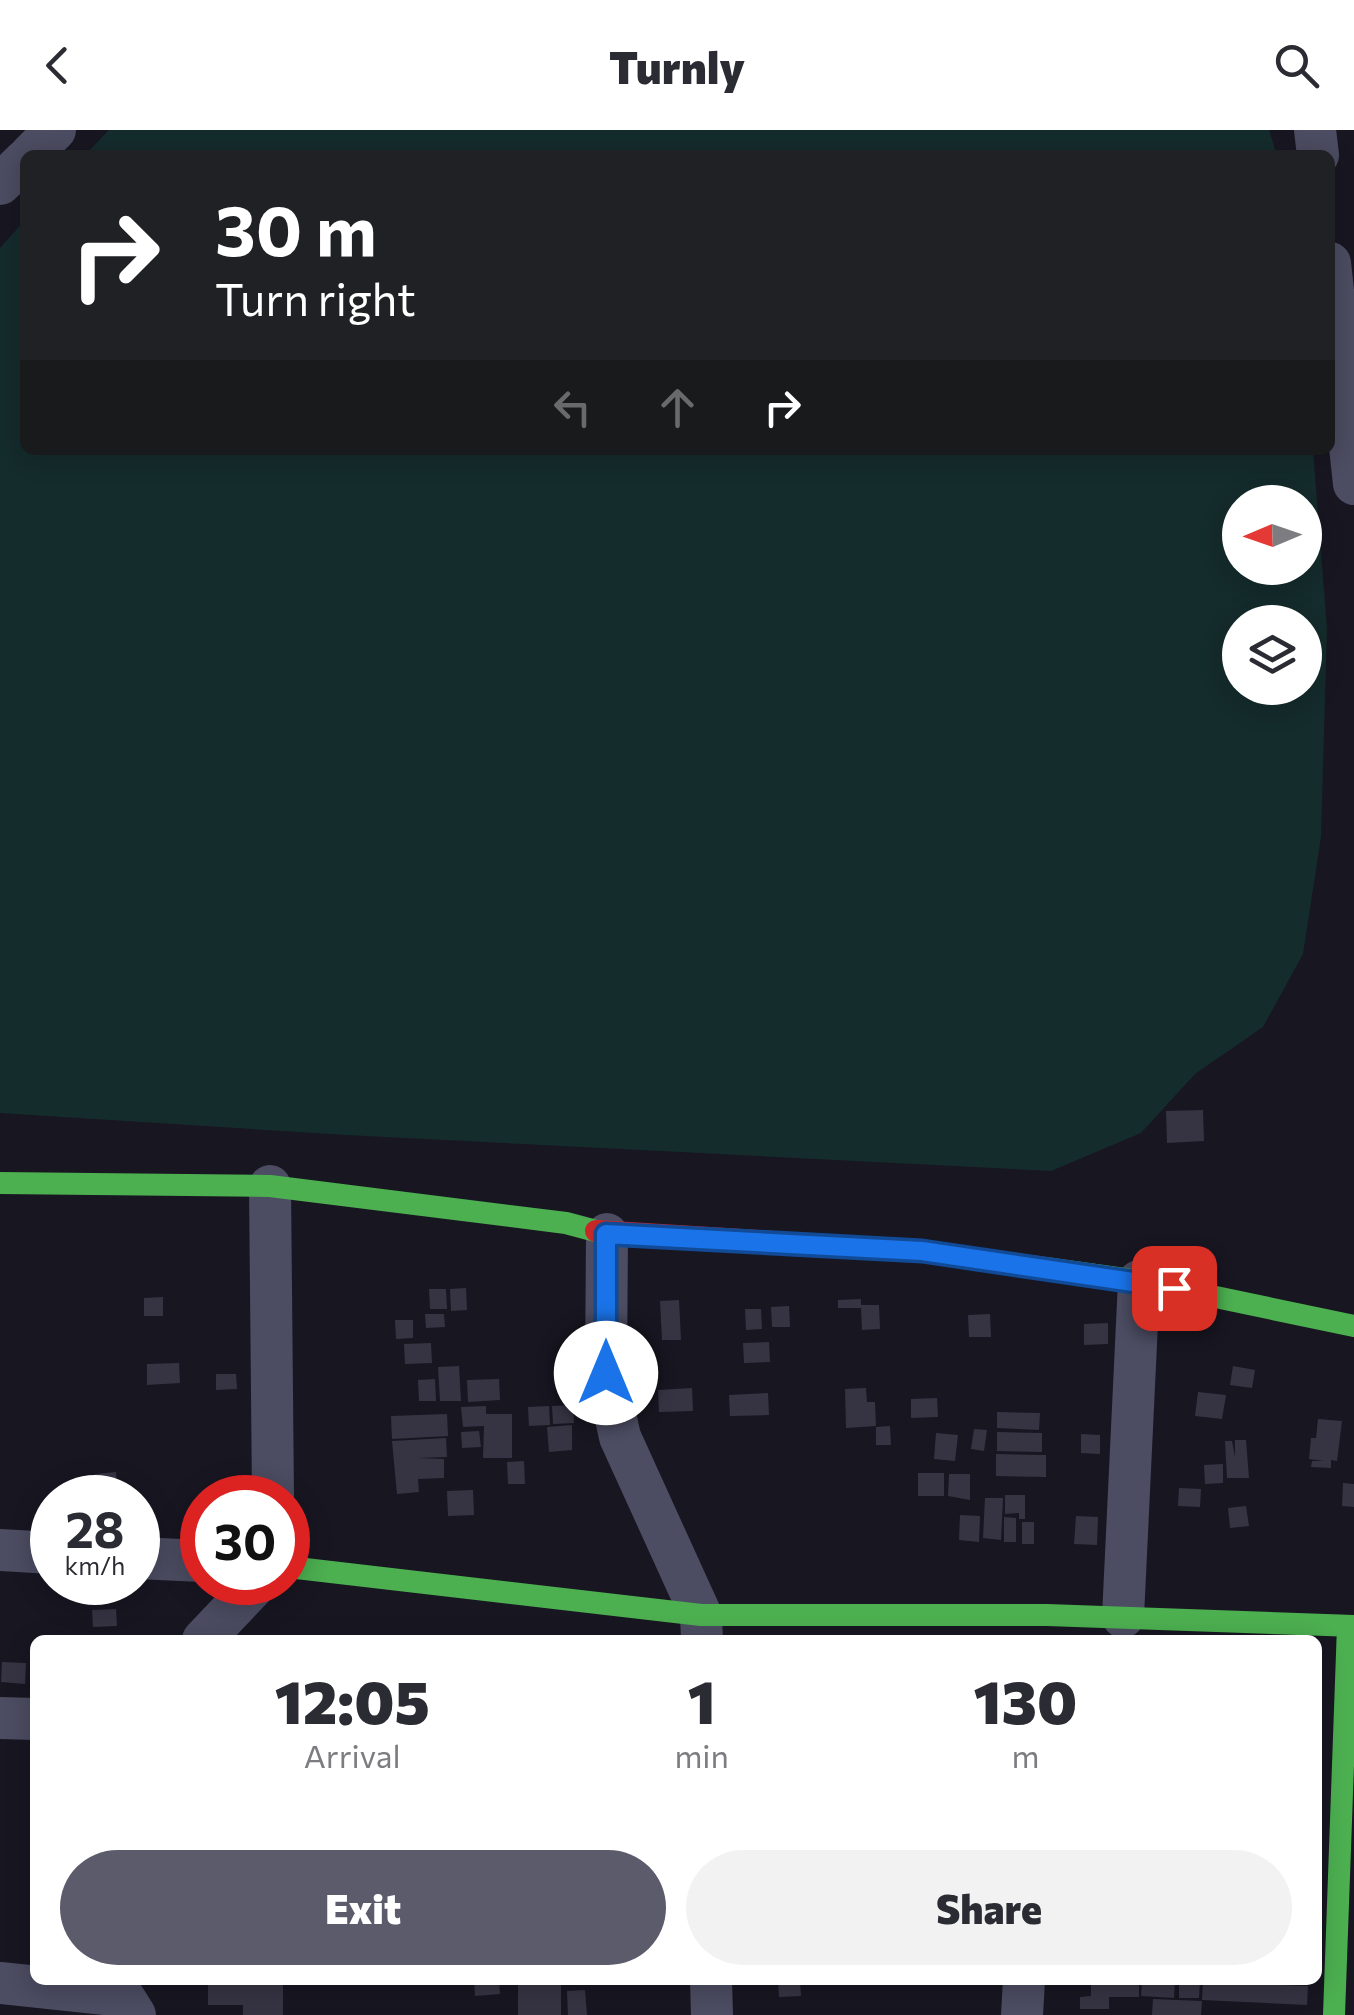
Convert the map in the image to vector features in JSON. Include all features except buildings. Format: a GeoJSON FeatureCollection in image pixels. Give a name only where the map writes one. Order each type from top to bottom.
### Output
{"type":"FeatureCollection","features":[{"type":"Feature","properties":{"kind":"street"},"geometry":{"type":"LineString","coordinates":[[35,150],[56,130]]}},
{"type":"Feature","properties":{"kind":"street"},"geometry":{"type":"LineString","coordinates":[[0,184],[20,164]]}},
{"type":"Feature","properties":{"kind":"street"},"geometry":{"type":"LineString","coordinates":[[1335,281],[1345,317],[1354,484]]}},
{"type":"Feature","properties":{"kind":"street"},"geometry":{"type":"LineString","coordinates":[[0,1183],[270,1186],[566,1223],[606,1234],[922,1251],[1138,1281],[1354,1326]]}},
{"type":"Feature","properties":{"kind":"street"},"geometry":{"type":"LineString","coordinates":[[270,1186],[274,1475]]}},
{"type":"Feature","properties":{"kind":"street"},"geometry":{"type":"LineString","coordinates":[[606,1234],[606,1373],[620,1437],[702,1628]]}},
{"type":"Feature","properties":{"kind":"street"},"geometry":{"type":"LineString","coordinates":[[1123,1617],[1138,1281]]}},
{"type":"Feature","properties":{"kind":"street"},"geometry":{"type":"LineString","coordinates":[[0,1550],[30,1552]]}},
{"type":"Feature","properties":{"kind":"street"},"geometry":{"type":"LineString","coordinates":[[310,1570],[702,1628],[1047,1627],[1123,1617],[1351,1626],[1334,2015]]}},
{"type":"Feature","properties":{"kind":"street"},"geometry":{"type":"LineString","coordinates":[[208,1635],[236,1605]]}},
{"type":"Feature","properties":{"kind":"street"},"geometry":{"type":"LineString","coordinates":[[0,1718],[30,1720]]}},
{"type":"Feature","properties":{"kind":"street"},"geometry":{"type":"LineString","coordinates":[[0,1983],[127,1997]]}},
{"type":"Feature","properties":{"kind":"street"},"geometry":{"type":"LineString","coordinates":[[711,1985],[712,2015]]}},
{"type":"Feature","properties":{"kind":"street"},"geometry":{"type":"LineString","coordinates":[[1022,2015],[1024,1985]]}},
{"type":"Feature","properties":{"kind":"green space"},"geometry":{"type":"Polygon","coordinates":[[[109,130],[1269,130],[1275,150],[90,150],[109,130]]]}},
{"type":"Feature","properties":{"kind":"green space"},"geometry":{"type":"Polygon","coordinates":[[[20,226],[20,455],[1313,455],[1316,485],[1222,485],[1222,585],[1322,585],[1322,565],[1327,629],[1321,837],[1303,954],[1263,1027],[1195,1074],[1141,1133],[1051,1171],[0,1113],[0,248],[20,226]]]}},
{"type":"Feature","properties":{"kind":"traffic: fast"},"geometry":{"type":"LineString","coordinates":[[0,1183],[270,1186],[566,1223],[596,1231]]}},
{"type":"Feature","properties":{"kind":"traffic: fast"},"geometry":{"type":"LineString","coordinates":[[1045,1268],[1139,1281],[1354,1326]]}},
{"type":"Feature","properties":{"kind":"traffic: fast"},"geometry":{"type":"LineString","coordinates":[[310,1570],[701,1615],[1047,1615],[1354,1626]]}},
{"type":"Feature","properties":{"kind":"traffic: fast"},"geometry":{"type":"LineString","coordinates":[[1334,2015],[1348,1626]]}},
{"type":"Feature","properties":{"kind":"traffic: jam"},"geometry":{"type":"LineString","coordinates":[[596,1231],[922,1251],[1045,1268]]}},
{"type":"Feature","properties":{"kind":"route"},"geometry":{"type":"LineString","coordinates":[[606,1373],[606,1234],[922,1251],[1174,1288]]}}]}
